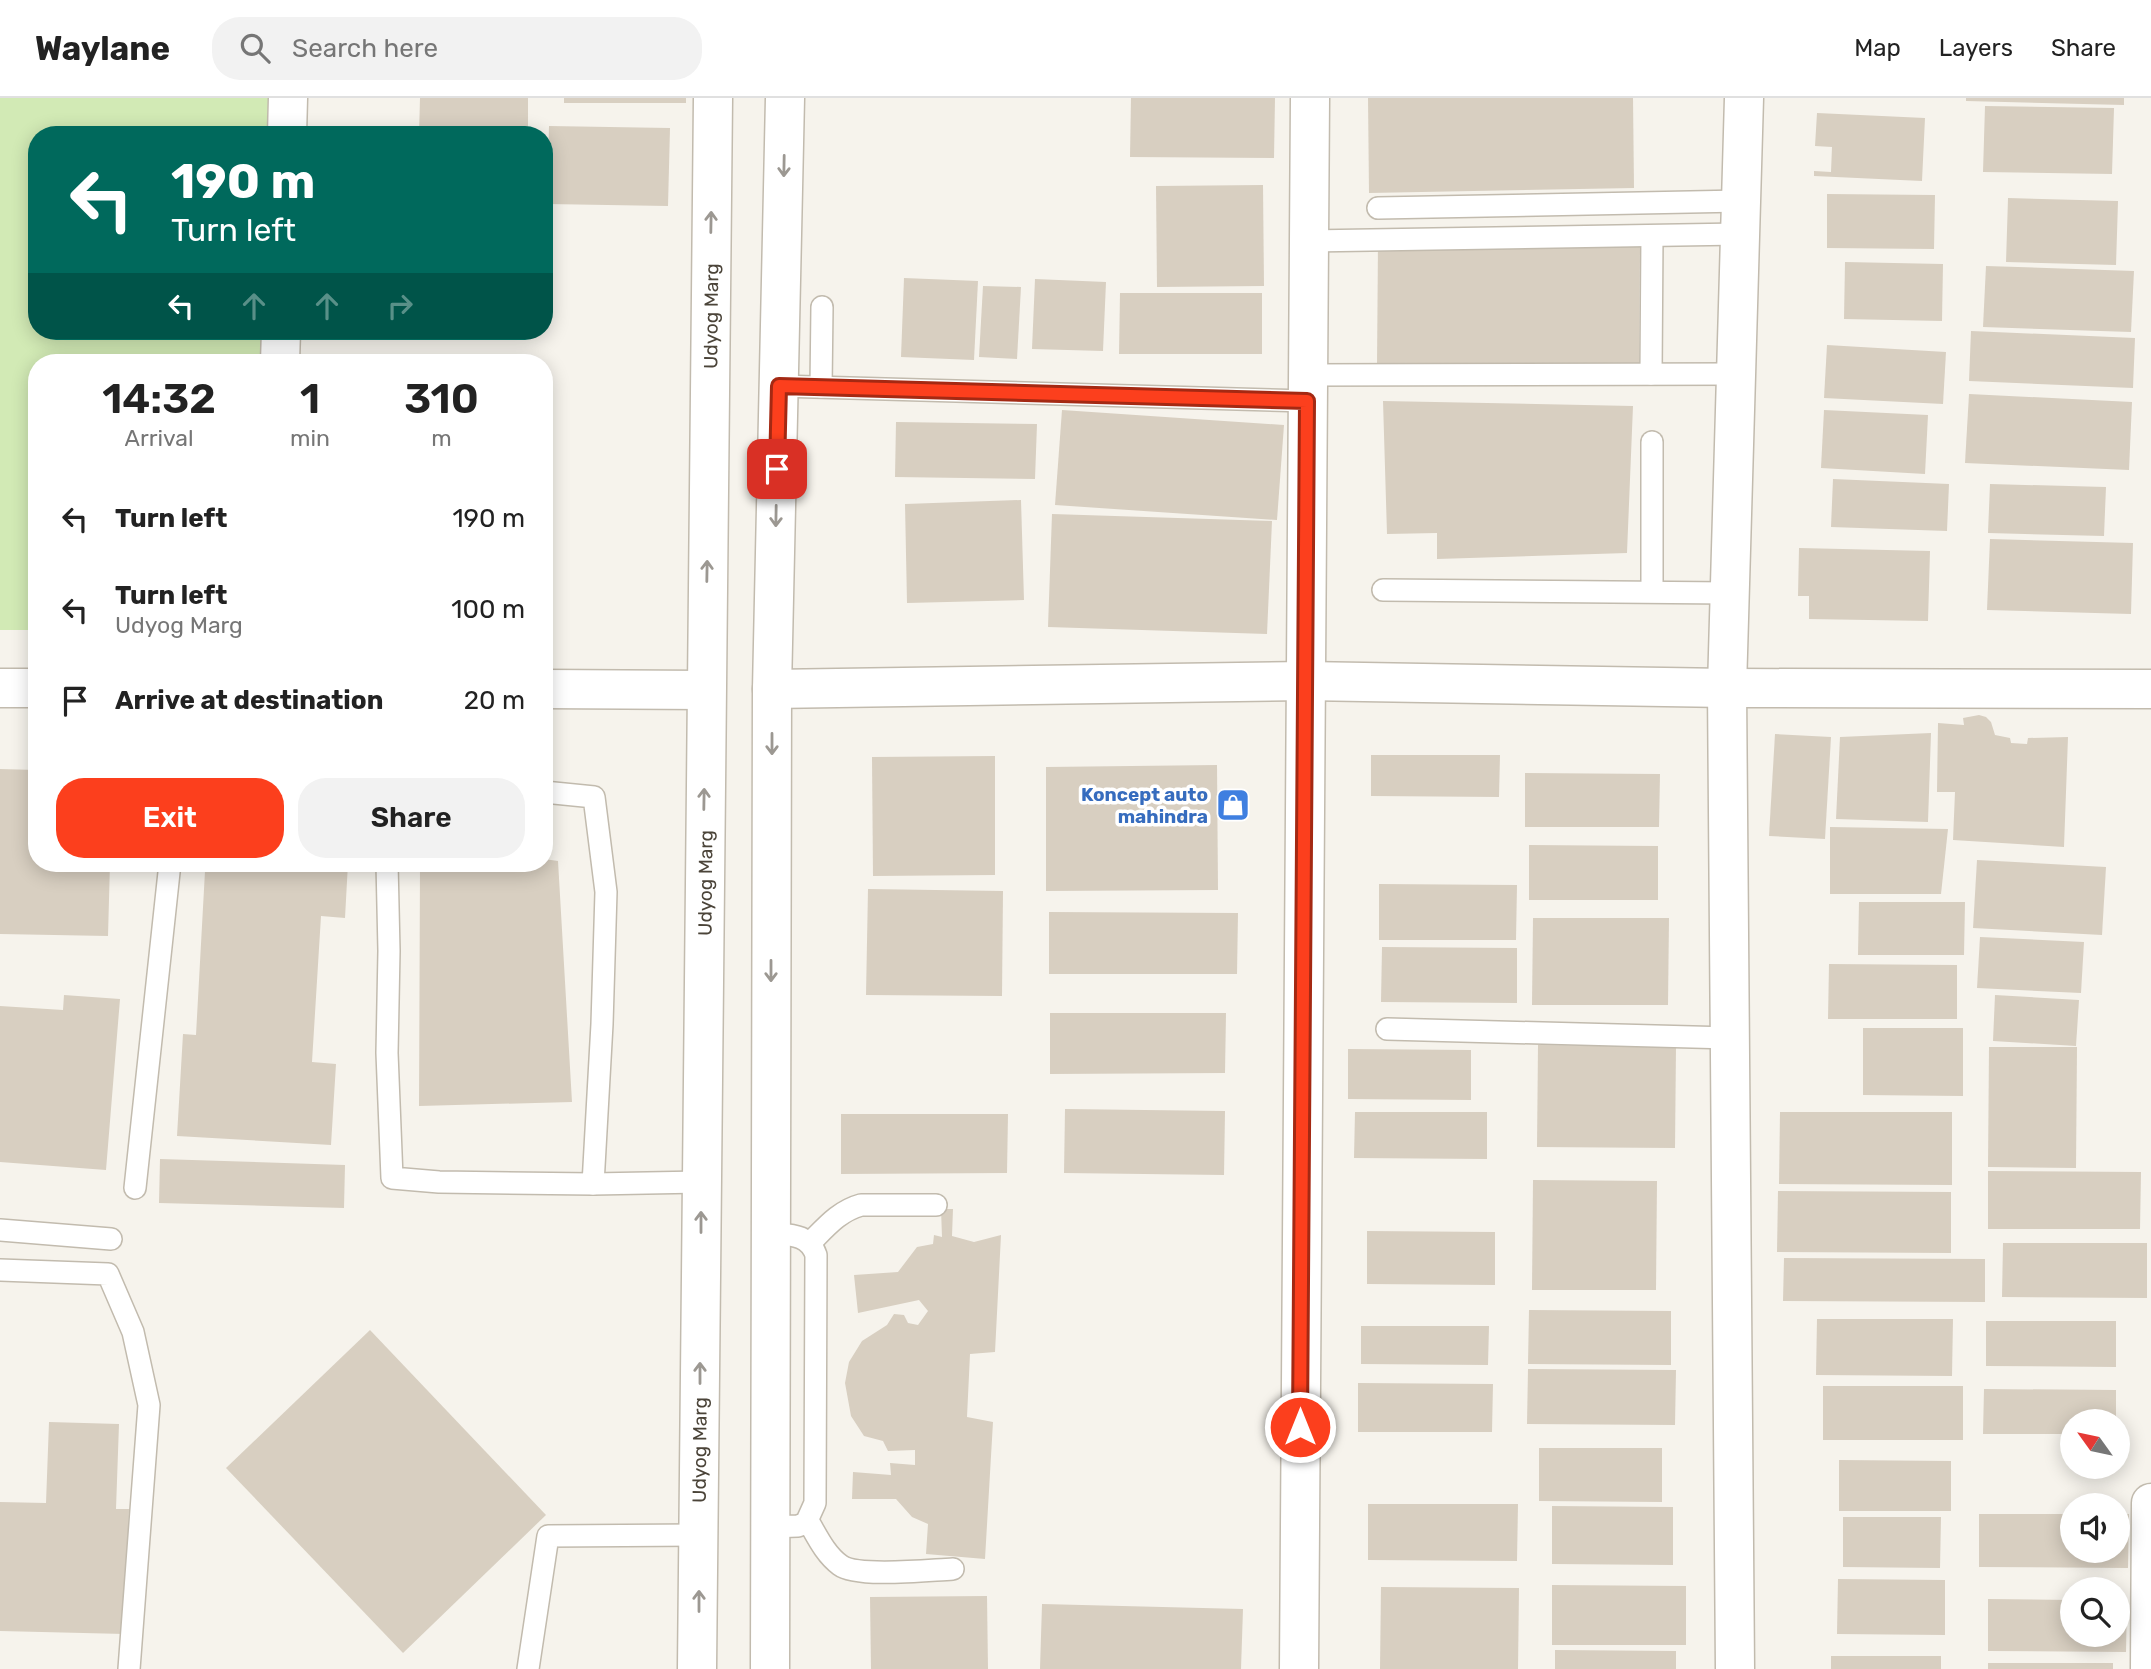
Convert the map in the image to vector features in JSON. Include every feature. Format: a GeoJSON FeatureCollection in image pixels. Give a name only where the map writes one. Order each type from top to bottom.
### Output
{"type":"FeatureCollection","features":[{"type":"Feature","properties":{"kind":"street"},"geometry":{"type":"LineString","coordinates":[[287,126],[288,98]]}},
{"type":"Feature","properties":{"kind":"street","name":"Udyog Marg"},"geometry":{"type":"LineString","coordinates":[[697,1665],[713,98]]}},
{"type":"Feature","properties":{"kind":"street"},"geometry":{"type":"LineString","coordinates":[[770,1669],[772,689],[785,98]]}},
{"type":"Feature","properties":{"kind":"street"},"geometry":{"type":"LineString","coordinates":[[1299,1669],[1310,98]]}},
{"type":"Feature","properties":{"kind":"street"},"geometry":{"type":"LineString","coordinates":[[1735,1669],[1727,688],[1744,98]]}},
{"type":"Feature","properties":{"kind":"street"},"geometry":{"type":"LineString","coordinates":[[772,689],[1305,681],[1727,688],[2151,689]]}},
{"type":"Feature","properties":{"kind":"street"},"geometry":{"type":"LineString","coordinates":[[0,688],[28,688]]}},
{"type":"Feature","properties":{"kind":"street"},"geometry":{"type":"LineString","coordinates":[[553,689],[705,690]]}},
{"type":"Feature","properties":{"kind":"street"},"geometry":{"type":"LineString","coordinates":[[2151,1503],[2151,1669]]}},
{"type":"Feature","properties":{"kind":"lane"},"geometry":{"type":"LineString","coordinates":[[1378,208],[1741,217]]}},
{"type":"Feature","properties":{"kind":"lane"},"geometry":{"type":"LineString","coordinates":[[1309,241],[1652,236],[1741,217]]}},
{"type":"Feature","properties":{"kind":"lane"},"geometry":{"type":"LineString","coordinates":[[1651,374],[1652,236]]}},
{"type":"Feature","properties":{"kind":"lane"},"geometry":{"type":"LineString","coordinates":[[821,387],[822,307]]}},
{"type":"Feature","properties":{"kind":"lane"},"geometry":{"type":"LineString","coordinates":[[779,386],[1308,388],[1651,374],[1736,374]]}},
{"type":"Feature","properties":{"kind":"lane"},"geometry":{"type":"LineString","coordinates":[[1652,442],[1652,591]]}},
{"type":"Feature","properties":{"kind":"lane"},"geometry":{"type":"LineString","coordinates":[[1383,590],[1730,593]]}},
{"type":"Feature","properties":{"kind":"lane"},"geometry":{"type":"LineString","coordinates":[[553,793],[594,797],[606,892],[603,1024],[593,1184]]}},
{"type":"Feature","properties":{"kind":"lane"},"geometry":{"type":"LineString","coordinates":[[135,1188],[169,872]]}},
{"type":"Feature","properties":{"kind":"lane"},"geometry":{"type":"LineString","coordinates":[[387,872],[387,1053],[392,1178],[439,1182],[593,1184],[701,1182]]}},
{"type":"Feature","properties":{"kind":"lane"},"geometry":{"type":"LineString","coordinates":[[1387,1029],[1730,1038]]}},
{"type":"Feature","properties":{"kind":"lane"},"geometry":{"type":"LineString","coordinates":[[810,1243],[834,1219],[852,1207],[936,1205]]}},
{"type":"Feature","properties":{"kind":"lane"},"geometry":{"type":"LineString","coordinates":[[0,1230],[111,1239]]}},
{"type":"Feature","properties":{"kind":"lane"},"geometry":{"type":"LineString","coordinates":[[770,1527],[798,1526],[808,1521],[815,1503],[816,1255],[810,1243],[798,1236],[771,1234]]}},
{"type":"Feature","properties":{"kind":"lane"},"geometry":{"type":"LineString","coordinates":[[0,1270],[108,1274],[133,1332],[149,1405],[129,1669]]}},
{"type":"Feature","properties":{"kind":"lane"},"geometry":{"type":"LineString","coordinates":[[808,1521],[831,1557],[849,1570],[953,1570]]}},
{"type":"Feature","properties":{"kind":"lane"},"geometry":{"type":"LineString","coordinates":[[527,1669],[548,1536],[699,1535]]}},
{"type":"Feature","properties":{"kind":"green space"},"geometry":{"type":"Polygon","coordinates":[[[0,98],[276,98],[275,126],[28,126],[28,340],[273,340],[272,354],[28,354],[28,630],[0,630],[0,98]]]}},
{"type":"Feature","properties":{"kind":"building"},"geometry":{"type":"Polygon","coordinates":[[[420,98],[528,98],[528,126],[419,126],[420,98]]]}},
{"type":"Feature","properties":{"kind":"building"},"geometry":{"type":"Polygon","coordinates":[[[564,98],[686,98],[686,103],[564,103],[564,98]]]}},
{"type":"Feature","properties":{"kind":"building"},"geometry":{"type":"Polygon","coordinates":[[[1131,98],[1275,98],[1274,158],[1130,157],[1131,98]]]}},
{"type":"Feature","properties":{"kind":"building"},"geometry":{"type":"Polygon","coordinates":[[[1368,98],[1633,98],[1634,188],[1369,193],[1368,98]]]}},
{"type":"Feature","properties":{"kind":"building"},"geometry":{"type":"Polygon","coordinates":[[[1966,98],[2124,98],[2124,105],[1966,101],[1966,98]]]}},
{"type":"Feature","properties":{"kind":"building"},"geometry":{"type":"Polygon","coordinates":[[[1985,106],[2114,108],[2112,174],[1983,172],[1985,106]]]}},
{"type":"Feature","properties":{"kind":"building"},"geometry":{"type":"Polygon","coordinates":[[[1817,113],[1925,118],[1922,181],[1814,176],[1814,171],[1831,172],[1832,147],[1815,146],[1817,113]]]}},
{"type":"Feature","properties":{"kind":"building"},"geometry":{"type":"Polygon","coordinates":[[[553,126],[670,128],[668,206],[553,204],[553,126]]]}},
{"type":"Feature","properties":{"kind":"building"},"geometry":{"type":"Polygon","coordinates":[[[1263,185],[1264,286],[1157,287],[1156,186],[1263,185]]]}},
{"type":"Feature","properties":{"kind":"building"},"geometry":{"type":"Polygon","coordinates":[[[1827,194],[1935,195],[1934,249],[1827,248],[1827,194]]]}},
{"type":"Feature","properties":{"kind":"building"},"geometry":{"type":"Polygon","coordinates":[[[2008,198],[2118,201],[2116,265],[2006,262],[2008,198]]]}},
{"type":"Feature","properties":{"kind":"building"},"geometry":{"type":"Polygon","coordinates":[[[1378,242],[1640,243],[1639,367],[1377,366],[1378,242]]]}},
{"type":"Feature","properties":{"kind":"building"},"geometry":{"type":"Polygon","coordinates":[[[1845,262],[1943,264],[1942,321],[1844,319],[1845,262]]]}},
{"type":"Feature","properties":{"kind":"building"},"geometry":{"type":"Polygon","coordinates":[[[1986,266],[2134,271],[2131,332],[1983,327],[1986,266]]]}},
{"type":"Feature","properties":{"kind":"building"},"geometry":{"type":"Polygon","coordinates":[[[904,278],[978,281],[974,360],[901,357],[904,278]]]}},
{"type":"Feature","properties":{"kind":"building"},"geometry":{"type":"Polygon","coordinates":[[[1035,279],[1106,282],[1103,351],[1032,349],[1035,279]]]}},
{"type":"Feature","properties":{"kind":"building"},"geometry":{"type":"Polygon","coordinates":[[[983,286],[1021,287],[1017,359],[979,357],[983,286]]]}},
{"type":"Feature","properties":{"kind":"building"},"geometry":{"type":"Polygon","coordinates":[[[1120,293],[1262,293],[1262,354],[1119,354],[1120,293]]]}},
{"type":"Feature","properties":{"kind":"building"},"geometry":{"type":"Polygon","coordinates":[[[1971,331],[2135,338],[2133,388],[1969,381],[1971,331]]]}},
{"type":"Feature","properties":{"kind":"building"},"geometry":{"type":"Polygon","coordinates":[[[1827,345],[1946,352],[1943,404],[1824,398],[1827,345]]]}},
{"type":"Feature","properties":{"kind":"building"},"geometry":{"type":"Polygon","coordinates":[[[1969,394],[2132,402],[2129,470],[1965,463],[1969,394]]]}},
{"type":"Feature","properties":{"kind":"building"},"geometry":{"type":"Polygon","coordinates":[[[1383,401],[1633,406],[1627,553],[1437,559],[1437,533],[1387,534],[1383,401]]]}},
{"type":"Feature","properties":{"kind":"building"},"geometry":{"type":"Polygon","coordinates":[[[1062,410],[1284,425],[1277,520],[1055,505],[1062,410]]]}},
{"type":"Feature","properties":{"kind":"building"},"geometry":{"type":"Polygon","coordinates":[[[1824,410],[1928,415],[1925,474],[1821,468],[1824,410]]]}},
{"type":"Feature","properties":{"kind":"building"},"geometry":{"type":"Polygon","coordinates":[[[896,422],[1037,424],[1035,479],[895,477],[896,422]]]}},
{"type":"Feature","properties":{"kind":"building"},"geometry":{"type":"Polygon","coordinates":[[[1833,479],[1949,484],[1947,531],[1831,527],[1833,479]]]}},
{"type":"Feature","properties":{"kind":"building"},"geometry":{"type":"Polygon","coordinates":[[[1990,484],[2106,487],[2104,536],[1988,533],[1990,484]]]}},
{"type":"Feature","properties":{"kind":"building"},"geometry":{"type":"Polygon","coordinates":[[[1021,500],[1024,600],[907,603],[905,504],[1021,500]]]}},
{"type":"Feature","properties":{"kind":"building"},"geometry":{"type":"Polygon","coordinates":[[[1052,514],[1272,521],[1267,634],[1048,627],[1052,514]]]}},
{"type":"Feature","properties":{"kind":"building"},"geometry":{"type":"Polygon","coordinates":[[[1990,539],[2133,543],[2131,614],[1987,610],[1990,539]]]}},
{"type":"Feature","properties":{"kind":"building"},"geometry":{"type":"Polygon","coordinates":[[[1799,548],[1930,551],[1928,621],[1809,619],[1809,596],[1798,596],[1799,548]]]}},
{"type":"Feature","properties":{"kind":"building"},"geometry":{"type":"Polygon","coordinates":[[[1979,715],[1991,722],[1995,735],[2010,738],[2011,743],[2027,744],[2028,738],[2068,737],[2064,847],[1953,840],[1955,792],[1937,792],[1938,723],[1964,725],[1963,718],[1979,715]]]}},
{"type":"Feature","properties":{"kind":"building"},"geometry":{"type":"Polygon","coordinates":[[[1931,733],[1928,822],[1836,819],[1840,737],[1931,733]]]}},
{"type":"Feature","properties":{"kind":"building"},"geometry":{"type":"Polygon","coordinates":[[[1775,734],[1831,737],[1825,839],[1769,836],[1775,734]]]}},
{"type":"Feature","properties":{"kind":"building"},"geometry":{"type":"Polygon","coordinates":[[[1371,755],[1500,755],[1499,797],[1371,796],[1371,755]]]}},
{"type":"Feature","properties":{"kind":"building"},"geometry":{"type":"Polygon","coordinates":[[[995,756],[995,875],[873,876],[872,757],[995,756]]]}},
{"type":"Feature","properties":{"kind":"building"},"geometry":{"type":"Polygon","coordinates":[[[1217,765],[1218,890],[1046,891],[1046,767],[1217,765]]]}},
{"type":"Feature","properties":{"kind":"building"},"geometry":{"type":"Polygon","coordinates":[[[0,769],[28,770],[28,872],[110,872],[108,936],[0,934],[0,769]]]}},
{"type":"Feature","properties":{"kind":"building"},"geometry":{"type":"Polygon","coordinates":[[[1525,773],[1660,774],[1659,827],[1525,827],[1525,773]]]}},
{"type":"Feature","properties":{"kind":"building"},"geometry":{"type":"Polygon","coordinates":[[[1830,827],[1948,829],[1941,894],[1830,894],[1830,827]]]}},
{"type":"Feature","properties":{"kind":"building"},"geometry":{"type":"Polygon","coordinates":[[[1529,845],[1658,846],[1658,900],[1529,900],[1529,845]]]}},
{"type":"Feature","properties":{"kind":"building"},"geometry":{"type":"Polygon","coordinates":[[[553,860],[558,861],[572,1102],[419,1106],[420,872],[553,872],[553,860]]]}},
{"type":"Feature","properties":{"kind":"building"},"geometry":{"type":"Polygon","coordinates":[[[1977,860],[2106,867],[2102,935],[1973,928],[1977,860]]]}},
{"type":"Feature","properties":{"kind":"building"},"geometry":{"type":"Polygon","coordinates":[[[205,872],[348,872],[345,918],[321,916],[312,1062],[336,1064],[331,1145],[177,1136],[183,1034],[196,1035],[205,872]]]}},
{"type":"Feature","properties":{"kind":"building"},"geometry":{"type":"Polygon","coordinates":[[[1379,884],[1517,885],[1516,940],[1379,940],[1379,884]]]}},
{"type":"Feature","properties":{"kind":"building"},"geometry":{"type":"Polygon","coordinates":[[[868,889],[1003,891],[1002,996],[866,995],[868,889]]]}},
{"type":"Feature","properties":{"kind":"building"},"geometry":{"type":"Polygon","coordinates":[[[1859,902],[1965,902],[1964,955],[1858,955],[1859,902]]]}},
{"type":"Feature","properties":{"kind":"building"},"geometry":{"type":"Polygon","coordinates":[[[1049,912],[1238,913],[1237,974],[1049,974],[1049,912]]]}},
{"type":"Feature","properties":{"kind":"building"},"geometry":{"type":"Polygon","coordinates":[[[1533,918],[1669,918],[1668,1005],[1532,1005],[1533,918]]]}},
{"type":"Feature","properties":{"kind":"building"},"geometry":{"type":"Polygon","coordinates":[[[1980,937],[2084,942],[2081,993],[1977,988],[1980,937]]]}},
{"type":"Feature","properties":{"kind":"building"},"geometry":{"type":"Polygon","coordinates":[[[1382,947],[1517,948],[1517,1003],[1381,1002],[1382,947]]]}},
{"type":"Feature","properties":{"kind":"building"},"geometry":{"type":"Polygon","coordinates":[[[1829,964],[1957,965],[1957,1019],[1828,1019],[1829,964]]]}},
{"type":"Feature","properties":{"kind":"building"},"geometry":{"type":"Polygon","coordinates":[[[64,995],[120,999],[106,1170],[0,1162],[0,1006],[63,1010],[64,995]]]}},
{"type":"Feature","properties":{"kind":"building"},"geometry":{"type":"Polygon","coordinates":[[[1995,995],[2079,1000],[2076,1046],[1993,1041],[1995,995]]]}},
{"type":"Feature","properties":{"kind":"building"},"geometry":{"type":"Polygon","coordinates":[[[1050,1013],[1226,1013],[1225,1073],[1050,1074],[1050,1013]]]}},
{"type":"Feature","properties":{"kind":"building"},"geometry":{"type":"Polygon","coordinates":[[[1863,1028],[1963,1028],[1963,1096],[1863,1095],[1863,1028]]]}},
{"type":"Feature","properties":{"kind":"building"},"geometry":{"type":"Polygon","coordinates":[[[1538,1045],[1676,1046],[1675,1148],[1537,1147],[1538,1045]]]}},
{"type":"Feature","properties":{"kind":"building"},"geometry":{"type":"Polygon","coordinates":[[[1989,1047],[2077,1047],[2076,1168],[1988,1167],[1989,1047]]]}},
{"type":"Feature","properties":{"kind":"building"},"geometry":{"type":"Polygon","coordinates":[[[1348,1049],[1471,1050],[1471,1100],[1348,1099],[1348,1049]]]}},
{"type":"Feature","properties":{"kind":"building"},"geometry":{"type":"Polygon","coordinates":[[[1065,1109],[1225,1111],[1224,1175],[1064,1173],[1065,1109]]]}},
{"type":"Feature","properties":{"kind":"building"},"geometry":{"type":"Polygon","coordinates":[[[1355,1112],[1487,1112],[1487,1159],[1354,1158],[1355,1112]]]}},
{"type":"Feature","properties":{"kind":"building"},"geometry":{"type":"Polygon","coordinates":[[[1780,1112],[1952,1112],[1952,1185],[1779,1184],[1780,1112]]]}},
{"type":"Feature","properties":{"kind":"building"},"geometry":{"type":"Polygon","coordinates":[[[841,1114],[1008,1114],[1007,1173],[841,1174],[841,1114]]]}},
{"type":"Feature","properties":{"kind":"building"},"geometry":{"type":"Polygon","coordinates":[[[160,1159],[345,1165],[344,1208],[159,1203],[160,1159]]]}},
{"type":"Feature","properties":{"kind":"building"},"geometry":{"type":"Polygon","coordinates":[[[1988,1171],[2141,1172],[2140,1229],[1988,1229],[1988,1171]]]}},
{"type":"Feature","properties":{"kind":"building"},"geometry":{"type":"Polygon","coordinates":[[[1533,1180],[1657,1181],[1656,1290],[1532,1290],[1533,1180]]]}},
{"type":"Feature","properties":{"kind":"building"},"geometry":{"type":"Polygon","coordinates":[[[1778,1191],[1951,1192],[1951,1253],[1777,1252],[1778,1191]]]}},
{"type":"Feature","properties":{"kind":"building"},"geometry":{"type":"Polygon","coordinates":[[[941,1209],[953,1209],[952,1236],[974,1242],[1001,1235],[995,1352],[970,1354],[967,1417],[993,1422],[985,1559],[926,1554],[928,1524],[912,1517],[896,1499],[852,1499],[853,1472],[891,1475],[890,1463],[915,1465],[915,1450],[888,1451],[883,1441],[864,1436],[851,1416],[845,1383],[849,1362],[862,1341],[887,1325],[894,1314],[904,1315],[908,1323],[918,1325],[928,1311],[919,1300],[858,1313],[854,1275],[898,1272],[917,1247],[933,1244],[934,1235],[942,1237],[941,1209]]]}},
{"type":"Feature","properties":{"kind":"building"},"geometry":{"type":"Polygon","coordinates":[[[1367,1231],[1495,1232],[1495,1285],[1367,1284],[1367,1231]]]}},
{"type":"Feature","properties":{"kind":"building"},"geometry":{"type":"Polygon","coordinates":[[[2003,1243],[2147,1243],[2147,1298],[2002,1297],[2003,1243]]]}},
{"type":"Feature","properties":{"kind":"building"},"geometry":{"type":"Polygon","coordinates":[[[1784,1258],[1985,1259],[1985,1302],[1783,1301],[1784,1258]]]}},
{"type":"Feature","properties":{"kind":"building"},"geometry":{"type":"Polygon","coordinates":[[[1529,1310],[1671,1311],[1671,1365],[1528,1364],[1529,1310]]]}},
{"type":"Feature","properties":{"kind":"building"},"geometry":{"type":"Polygon","coordinates":[[[1817,1319],[1953,1319],[1952,1376],[1816,1375],[1817,1319]]]}},
{"type":"Feature","properties":{"kind":"building"},"geometry":{"type":"Polygon","coordinates":[[[1986,1321],[2116,1321],[2116,1367],[1986,1366],[1986,1321]]]}},
{"type":"Feature","properties":{"kind":"building"},"geometry":{"type":"Polygon","coordinates":[[[1361,1326],[1489,1326],[1488,1365],[1361,1364],[1361,1326]]]}},
{"type":"Feature","properties":{"kind":"building"},"geometry":{"type":"Polygon","coordinates":[[[370,1330],[546,1515],[403,1653],[226,1468],[370,1330]]]}},
{"type":"Feature","properties":{"kind":"building"},"geometry":{"type":"Polygon","coordinates":[[[1528,1369],[1676,1370],[1675,1425],[1527,1424],[1528,1369]]]}},
{"type":"Feature","properties":{"kind":"building"},"geometry":{"type":"Polygon","coordinates":[[[1358,1383],[1493,1384],[1492,1432],[1358,1432],[1358,1383]]]}},
{"type":"Feature","properties":{"kind":"building"},"geometry":{"type":"Polygon","coordinates":[[[1823,1386],[1963,1386],[1963,1440],[1823,1440],[1823,1386]]]}},
{"type":"Feature","properties":{"kind":"building"},"geometry":{"type":"Polygon","coordinates":[[[1984,1389],[2116,1390],[2116,1409],[2060,1409],[2060,1434],[1983,1434],[1984,1389]]]}},
{"type":"Feature","properties":{"kind":"building"},"geometry":{"type":"Polygon","coordinates":[[[49,1422],[119,1424],[116,1509],[129,1509],[125,1634],[0,1631],[0,1502],[46,1503],[49,1422]]]}},
{"type":"Feature","properties":{"kind":"building"},"geometry":{"type":"Polygon","coordinates":[[[1539,1448],[1662,1448],[1662,1502],[1539,1501],[1539,1448]]]}},
{"type":"Feature","properties":{"kind":"building"},"geometry":{"type":"Polygon","coordinates":[[[1839,1460],[1951,1461],[1951,1511],[1839,1511],[1839,1460]]]}},
{"type":"Feature","properties":{"kind":"building"},"geometry":{"type":"Polygon","coordinates":[[[1368,1504],[1518,1504],[1517,1561],[1368,1560],[1368,1504]]]}},
{"type":"Feature","properties":{"kind":"building"},"geometry":{"type":"Polygon","coordinates":[[[1552,1506],[1673,1507],[1673,1565],[1552,1564],[1552,1506]]]}},
{"type":"Feature","properties":{"kind":"building"},"geometry":{"type":"Polygon","coordinates":[[[1979,1514],[2060,1514],[2060,1563],[2128,1563],[2128,1568],[1979,1567],[1979,1514]]]}},
{"type":"Feature","properties":{"kind":"building"},"geometry":{"type":"Polygon","coordinates":[[[1843,1517],[1941,1517],[1940,1568],[1843,1567],[1843,1517]]]}},
{"type":"Feature","properties":{"kind":"building"},"geometry":{"type":"Polygon","coordinates":[[[1838,1579],[1945,1580],[1945,1635],[1837,1634],[1838,1579]]]}},
{"type":"Feature","properties":{"kind":"building"},"geometry":{"type":"Polygon","coordinates":[[[1552,1585],[1686,1586],[1686,1645],[1552,1645],[1552,1585]]]}},
{"type":"Feature","properties":{"kind":"building"},"geometry":{"type":"Polygon","coordinates":[[[1381,1587],[1519,1588],[1518,1669],[1380,1669],[1381,1587]]]}},
{"type":"Feature","properties":{"kind":"building"},"geometry":{"type":"Polygon","coordinates":[[[987,1596],[988,1669],[871,1669],[870,1597],[987,1596]]]}},
{"type":"Feature","properties":{"kind":"building"},"geometry":{"type":"Polygon","coordinates":[[[1988,1599],[2060,1600],[2060,1647],[2126,1647],[2126,1652],[1988,1651],[1988,1599]]]}},
{"type":"Feature","properties":{"kind":"building"},"geometry":{"type":"Polygon","coordinates":[[[1042,1604],[1243,1609],[1241,1669],[1040,1669],[1042,1604]]]}},
{"type":"Feature","properties":{"kind":"building"},"geometry":{"type":"Polygon","coordinates":[[[1555,1650],[1676,1651],[1676,1669],[1555,1669],[1555,1650]]]}},
{"type":"Feature","properties":{"kind":"building"},"geometry":{"type":"Polygon","coordinates":[[[1831,1656],[1941,1656],[1941,1669],[1831,1669],[1831,1656]]]}},
{"type":"Feature","properties":{"kind":"building"},"geometry":{"type":"Polygon","coordinates":[[[1988,1663],[2113,1663],[2113,1669],[1988,1669],[1988,1663]]]}},
{"type":"Feature","properties":{"kind":"place","name":"Koncept auto mahindra"},"geometry":{"type":"Point","coordinates":[1233,805]}},
{"type":"Feature","properties":{"kind":"route"},"geometry":{"type":"LineString","coordinates":[[777,469],[779,386],[1307,401],[1300,1427]]}}]}
